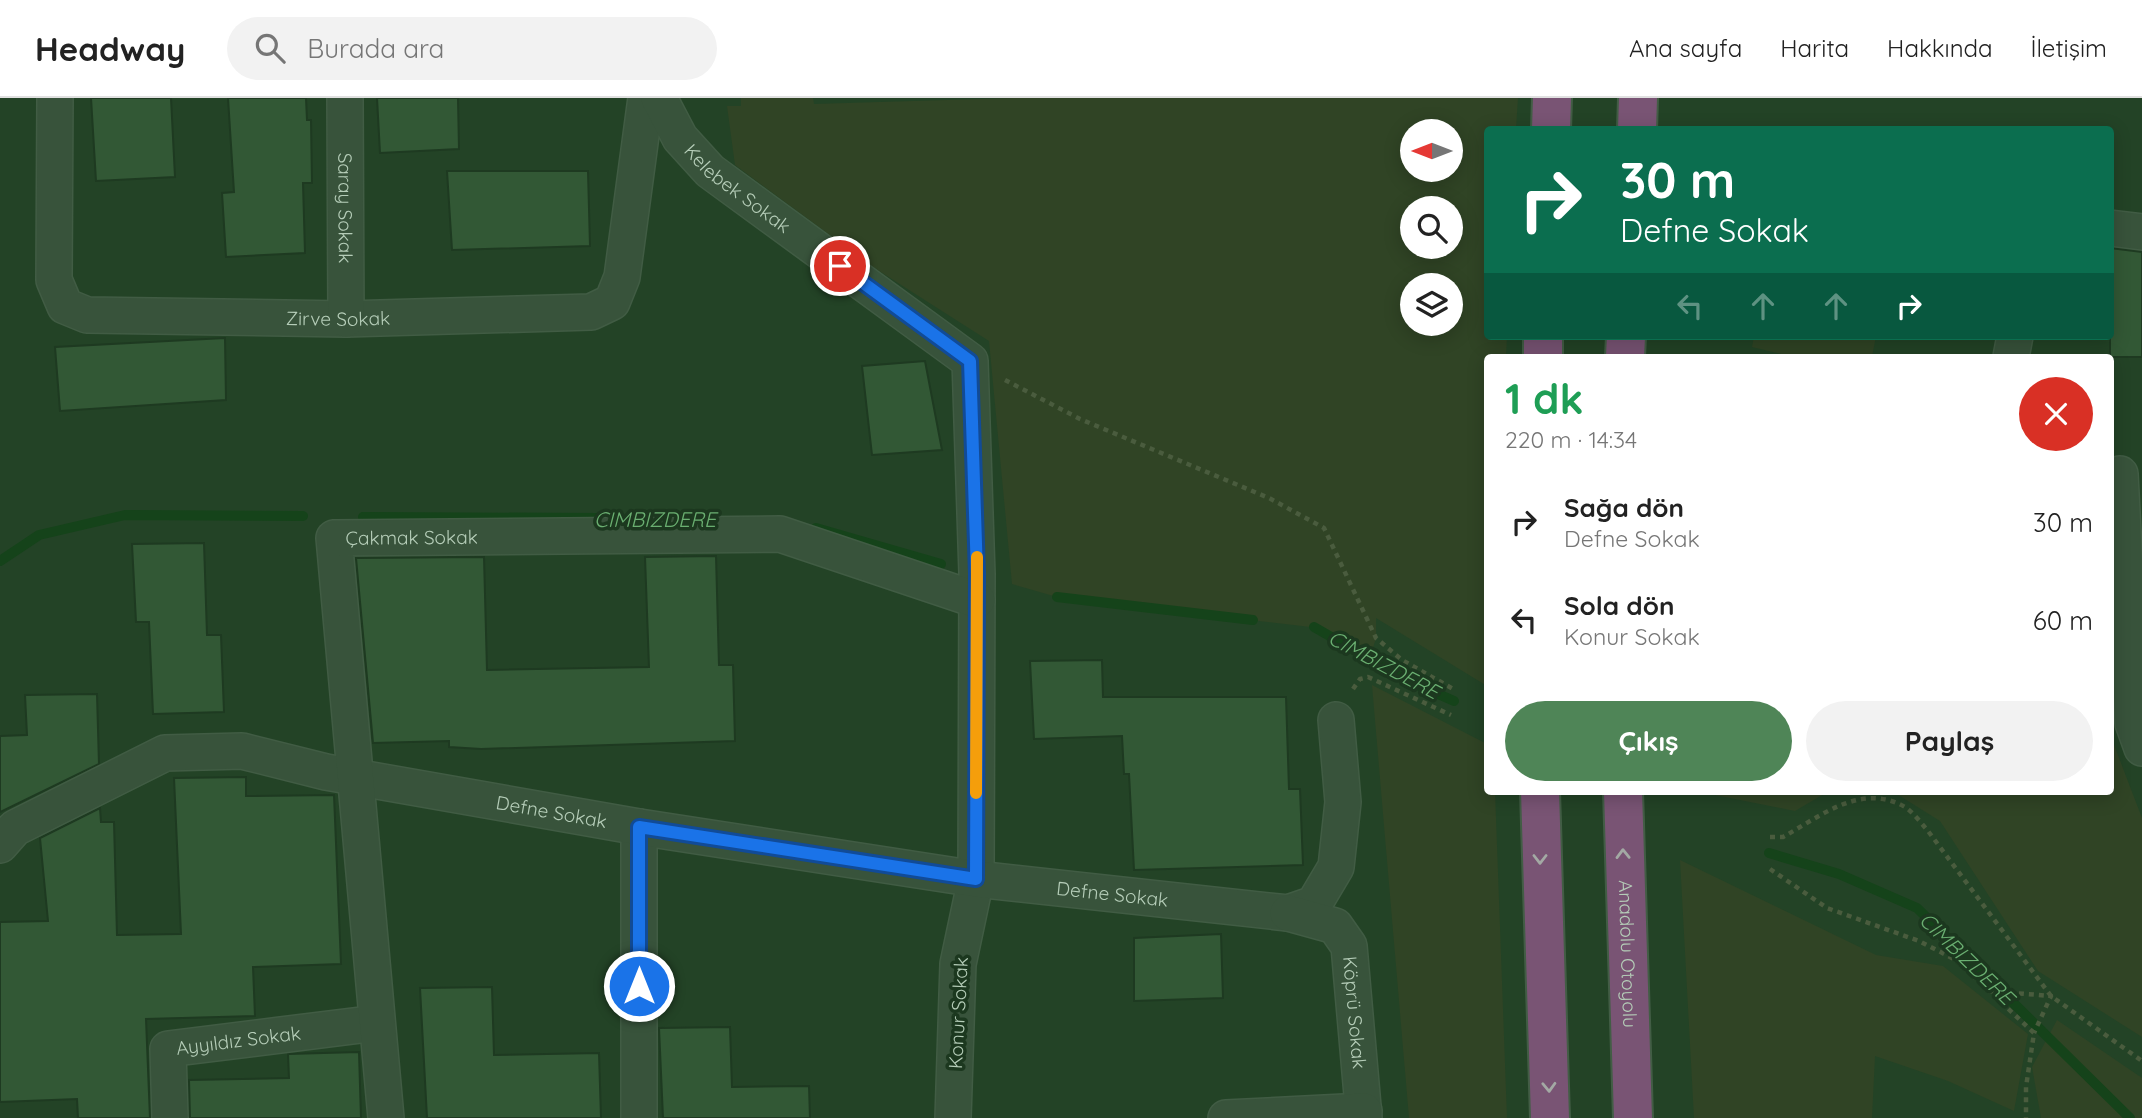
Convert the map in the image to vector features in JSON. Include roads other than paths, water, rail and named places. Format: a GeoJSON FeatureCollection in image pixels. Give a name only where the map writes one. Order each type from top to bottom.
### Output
{"type":"FeatureCollection","features":[{"type":"Feature","properties":{"kind":"highway"},"geometry":{"type":"LineString","coordinates":[[1551,126],[1552,98]]}},
{"type":"Feature","properties":{"kind":"highway"},"geometry":{"type":"LineString","coordinates":[[1637,126],[1638,98]]}},
{"type":"Feature","properties":{"kind":"highway"},"geometry":{"type":"LineString","coordinates":[[1540,795],[1550,1118]]}},
{"type":"Feature","properties":{"kind":"highway","name":"Anadolu Otoyolu"},"geometry":{"type":"LineString","coordinates":[[1623,795],[1633,1118]]}},
{"type":"Feature","properties":{"kind":"street","name":"Zirve Sokak"},"geometry":{"type":"LineString","coordinates":[[55,98],[54,281],[65,306],[87,315],[346,319],[591,312],[612,302],[622,277],[646,98]]}},
{"type":"Feature","properties":{"kind":"street","name":"Saray Sokak"},"geometry":{"type":"LineString","coordinates":[[345,98],[346,319]]}},
{"type":"Feature","properties":{"kind":"street","name":"Kelebek Sokak"},"geometry":{"type":"LineString","coordinates":[[659,98],[680,138],[710,172],[970,361],[977,587]]}},
{"type":"Feature","properties":{"kind":"street"},"geometry":{"type":"LineString","coordinates":[[2114,228],[2142,232]]}},
{"type":"Feature","properties":{"kind":"street"},"geometry":{"type":"LineString","coordinates":[[2124,473],[2133,723],[2142,748]]}},
{"type":"Feature","properties":{"kind":"street","name":"Çakmak Sokak"},"geometry":{"type":"LineString","coordinates":[[386,1118],[334,538],[780,534],[977,587]]}},
{"type":"Feature","properties":{"kind":"street","name":"Konur Sokak"},"geometry":{"type":"LineString","coordinates":[[953,1118],[958,964],[976,879],[977,587]]}},
{"type":"Feature","properties":{"kind":"street"},"geometry":{"type":"LineString","coordinates":[[1288,913],[1314,904],[1336,867],[1343,802],[1336,720]]}},
{"type":"Feature","properties":{"kind":"street","name":"Defne Sokak"},"geometry":{"type":"LineString","coordinates":[[0,845],[15,828],[165,754],[242,751],[357,777],[639,827],[976,879],[1288,913]]}},
{"type":"Feature","properties":{"kind":"street"},"geometry":{"type":"LineString","coordinates":[[639,827],[639,1118]]}},
{"type":"Feature","properties":{"kind":"street","name":"Köprü Sokak"},"geometry":{"type":"LineString","coordinates":[[1226,1118],[1364,1114],[1349,946],[1335,926],[1288,913]]}},
{"type":"Feature","properties":{"kind":"street","name":"Ayyıldız Sokak"},"geometry":{"type":"LineString","coordinates":[[170,1118],[168,1049],[377,1023]]}},
{"type":"Feature","properties":{"kind":"waterway","name":"CIMBIZDERE"},"geometry":{"type":"LineString","coordinates":[[0,561],[39,535],[125,515],[303,516]]}},
{"type":"Feature","properties":{"kind":"waterway","name":"CIMBIZDERE"},"geometry":{"type":"LineString","coordinates":[[363,517],[598,518]]}},
{"type":"Feature","properties":{"kind":"waterway","name":"CIMBIZDERE"},"geometry":{"type":"LineString","coordinates":[[816,528],[941,564]]}},
{"type":"Feature","properties":{"kind":"waterway","name":"CIMBIZDERE"},"geometry":{"type":"LineString","coordinates":[[1057,597],[1253,620]]}},
{"type":"Feature","properties":{"kind":"waterway","name":"CIMBIZDERE"},"geometry":{"type":"LineString","coordinates":[[1314,627],[1404,679],[1454,701]]}},
{"type":"Feature","properties":{"kind":"waterway","name":"CIMBIZDERE"},"geometry":{"type":"LineString","coordinates":[[1769,853],[1839,874],[1917,908],[2130,1118]]}}]}
